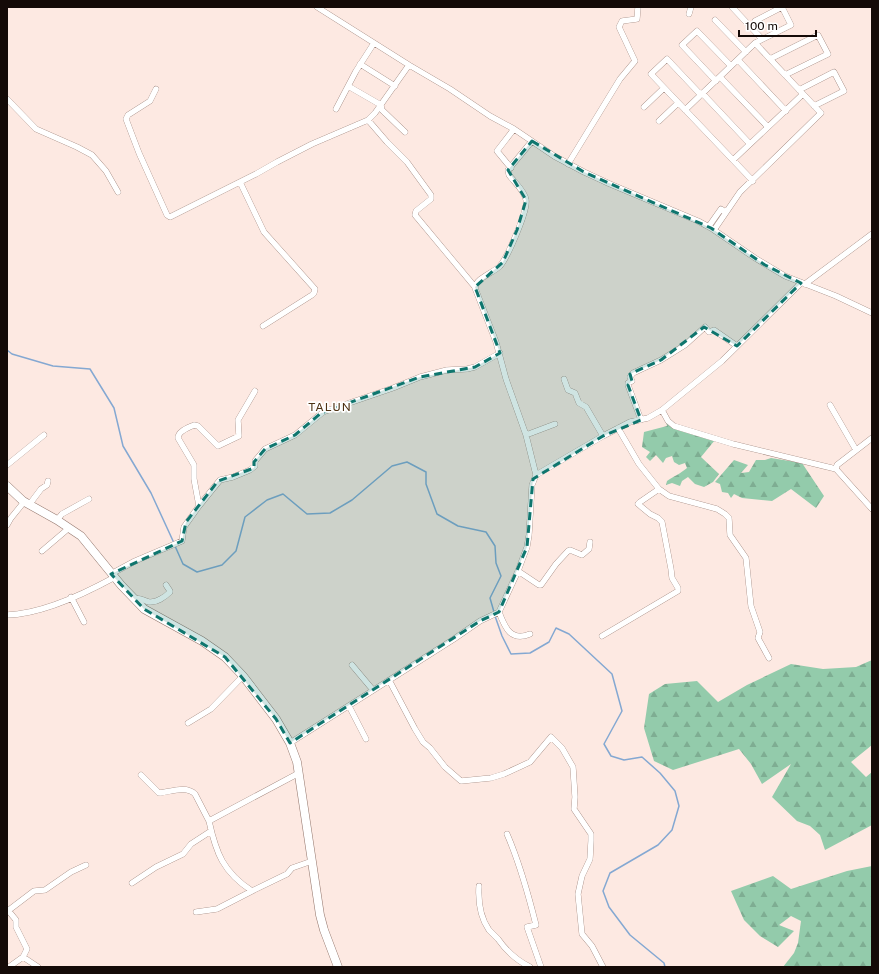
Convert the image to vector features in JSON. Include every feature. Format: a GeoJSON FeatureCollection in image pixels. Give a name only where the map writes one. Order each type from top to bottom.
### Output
{"type":"FeatureCollection","features":[{"type":"Feature","properties":{"kind":"main road"},"geometry":{"type":"LineString","coordinates":[[7,486],[18,498],[57,520],[84,539],[113,576],[134,599],[149,612],[213,648],[225,657],[243,676],[276,719],[290,743],[297,762],[320,915],[338,967]]}},
{"type":"Feature","properties":{"kind":"street"},"geometry":{"type":"LineString","coordinates":[[318,7],[568,164],[610,184],[676,211],[712,228],[765,265],[803,284],[836,296],[872,313]]}},
{"type":"Feature","properties":{"kind":"street"},"geometry":{"type":"LineString","coordinates":[[568,164],[620,79],[636,61],[619,29],[620,24],[637,19],[638,7]]}},
{"type":"Feature","properties":{"kind":"street"},"geometry":{"type":"LineString","coordinates":[[689,14],[691,7]]}},
{"type":"Feature","properties":{"kind":"street"},"geometry":{"type":"LineString","coordinates":[[732,7],[762,39]]}},
{"type":"Feature","properties":{"kind":"street"},"geometry":{"type":"LineString","coordinates":[[685,110],[755,44],[791,25],[782,7],[755,21]]}},
{"type":"Feature","properties":{"kind":"street"},"geometry":{"type":"LineString","coordinates":[[715,20],[746,52]]}},
{"type":"Feature","properties":{"kind":"street"},"geometry":{"type":"LineString","coordinates":[[731,66],[697,31],[682,45],[768,128]]}},
{"type":"Feature","properties":{"kind":"street"},"geometry":{"type":"LineString","coordinates":[[770,59],[818,35],[828,54],[785,75]]}},
{"type":"Feature","properties":{"kind":"street"},"geometry":{"type":"LineString","coordinates":[[336,109],[360,64],[374,43]]}},
{"type":"Feature","properties":{"kind":"street"},"geometry":{"type":"LineString","coordinates":[[712,228],[721,209],[726,212],[740,192],[821,114],[755,44]]}},
{"type":"Feature","properties":{"kind":"street"},"geometry":{"type":"LineString","coordinates":[[750,144],[667,60],[651,74],[753,181]]}},
{"type":"Feature","properties":{"kind":"street"},"geometry":{"type":"LineString","coordinates":[[738,60],[786,111]]}},
{"type":"Feature","properties":{"kind":"street"},"geometry":{"type":"LineString","coordinates":[[360,64],[395,86]]}},
{"type":"Feature","properties":{"kind":"street"},"geometry":{"type":"LineString","coordinates":[[156,89],[152,99],[128,115],[126,119],[139,153],[168,215],[172,216],[312,144],[368,120],[382,104],[410,65]]}},
{"type":"Feature","properties":{"kind":"street"},"geometry":{"type":"LineString","coordinates":[[733,160],[786,111],[801,92],[834,72],[844,91],[814,106]]}},
{"type":"Feature","properties":{"kind":"street"},"geometry":{"type":"LineString","coordinates":[[348,86],[382,104]]}},
{"type":"Feature","properties":{"kind":"street"},"geometry":{"type":"LineString","coordinates":[[644,106],[664,88]]}},
{"type":"Feature","properties":{"kind":"street"},"geometry":{"type":"LineString","coordinates":[[8,100],[36,130],[92,155],[106,171],[118,192]]}},
{"type":"Feature","properties":{"kind":"street"},"geometry":{"type":"LineString","coordinates":[[658,121],[678,103]]}},
{"type":"Feature","properties":{"kind":"street"},"geometry":{"type":"LineString","coordinates":[[382,104],[382,110],[405,132]]}},
{"type":"Feature","properties":{"kind":"street"},"geometry":{"type":"LineString","coordinates":[[290,743],[454,640],[480,621],[498,613],[518,571],[528,540],[532,485],[536,475],[526,434],[506,379],[500,353],[475,287],[415,215],[416,211],[430,199],[430,195],[407,162],[368,120]]}},
{"type":"Feature","properties":{"kind":"street"},"geometry":{"type":"LineString","coordinates":[[511,168],[497,151],[514,129]]}},
{"type":"Feature","properties":{"kind":"street"},"geometry":{"type":"LineString","coordinates":[[475,287],[478,282],[496,270],[503,262],[511,247],[527,201],[525,195],[509,175],[508,170],[532,141]]}},
{"type":"Feature","properties":{"kind":"street"},"geometry":{"type":"LineString","coordinates":[[240,182],[264,232],[315,289],[312,295],[263,326]]}},
{"type":"Feature","properties":{"kind":"street"},"geometry":{"type":"LineString","coordinates":[[536,475],[618,428],[630,422],[648,418],[662,410],[704,376],[803,284],[872,234]]}},
{"type":"Feature","properties":{"kind":"street"},"geometry":{"type":"LineString","coordinates":[[642,420],[628,385],[628,383],[632,381],[630,377],[633,372],[661,360],[685,345],[705,327],[709,332],[714,330],[737,346]]}},
{"type":"Feature","properties":{"kind":"street"},"geometry":{"type":"LineString","coordinates":[[7,615],[24,614],[71,598],[113,576],[135,561],[182,541],[184,527],[220,480],[233,477],[250,470],[255,466],[254,462],[265,449],[295,435],[321,413],[394,388],[420,377],[447,370],[469,369],[475,367],[500,353]]}},
{"type":"Feature","properties":{"kind":"street"},"geometry":{"type":"LineString","coordinates":[[564,378],[568,390],[575,393],[580,403],[586,408],[603,436]]}},
{"type":"Feature","properties":{"kind":"street"},"geometry":{"type":"LineString","coordinates":[[199,506],[194,479],[194,464],[178,438],[179,434],[196,425],[218,446],[239,436],[238,420],[255,391]]}},
{"type":"Feature","properties":{"kind":"street"},"geometry":{"type":"LineString","coordinates":[[830,405],[856,450]]}},
{"type":"Feature","properties":{"kind":"street"},"geometry":{"type":"LineString","coordinates":[[662,410],[670,423],[674,426],[733,444],[836,469],[872,509]]}},
{"type":"Feature","properties":{"kind":"street"},"geometry":{"type":"LineString","coordinates":[[526,434],[555,424]]}},
{"type":"Feature","properties":{"kind":"street"},"geometry":{"type":"LineString","coordinates":[[618,428],[639,464],[659,489],[669,496],[717,509],[729,518],[730,534],[746,558],[751,606],[760,632],[758,639],[769,658]]}},
{"type":"Feature","properties":{"kind":"street"},"geometry":{"type":"LineString","coordinates":[[7,465],[44,434]]}},
{"type":"Feature","properties":{"kind":"street"},"geometry":{"type":"LineString","coordinates":[[836,469],[837,465],[872,438]]}},
{"type":"Feature","properties":{"kind":"street"},"geometry":{"type":"LineString","coordinates":[[7,525],[10,518],[27,504],[41,489],[47,485],[48,482]]}},
{"type":"Feature","properties":{"kind":"street"},"geometry":{"type":"LineString","coordinates":[[602,636],[678,591],[678,588],[672,578],[672,569],[662,522],[638,504],[659,489]]}},
{"type":"Feature","properties":{"kind":"street"},"geometry":{"type":"LineString","coordinates":[[57,520],[62,514],[89,499]]}},
{"type":"Feature","properties":{"kind":"street"},"geometry":{"type":"LineString","coordinates":[[42,551],[69,528]]}},
{"type":"Feature","properties":{"kind":"street"},"geometry":{"type":"LineString","coordinates":[[518,571],[538,585],[541,585],[556,564],[568,551],[570,550],[582,555],[589,549],[590,542]]}},
{"type":"Feature","properties":{"kind":"street"},"geometry":{"type":"LineString","coordinates":[[134,599],[137,598],[154,602],[170,592],[166,585]]}},
{"type":"Feature","properties":{"kind":"street"},"geometry":{"type":"LineString","coordinates":[[71,598],[84,622]]}},
{"type":"Feature","properties":{"kind":"street"},"geometry":{"type":"LineString","coordinates":[[498,613],[504,624],[514,636],[520,638],[530,634]]}},
{"type":"Feature","properties":{"kind":"street"},"geometry":{"type":"LineString","coordinates":[[352,665],[373,690]]}},
{"type":"Feature","properties":{"kind":"street"},"geometry":{"type":"LineString","coordinates":[[188,723],[211,709],[243,676]]}},
{"type":"Feature","properties":{"kind":"street"},"geometry":{"type":"LineString","coordinates":[[389,680],[414,729],[423,742],[430,748],[445,767],[461,781],[491,778],[504,774],[530,762],[551,737],[562,748],[573,767],[575,797],[574,809],[591,834],[590,859],[582,876],[578,894],[582,934],[592,946],[603,967]]}},
{"type":"Feature","properties":{"kind":"street"},"geometry":{"type":"LineString","coordinates":[[349,706],[366,740]]}},
{"type":"Feature","properties":{"kind":"street"},"geometry":{"type":"LineString","coordinates":[[209,821],[299,773]]}},
{"type":"Feature","properties":{"kind":"street"},"geometry":{"type":"LineString","coordinates":[[141,775],[159,793],[181,790],[192,791],[196,794],[209,821],[215,846],[221,860],[235,878],[252,891]]}},
{"type":"Feature","properties":{"kind":"street"},"geometry":{"type":"LineString","coordinates":[[132,883],[156,867],[183,854],[191,844],[211,831]]}},
{"type":"Feature","properties":{"kind":"street"},"geometry":{"type":"LineString","coordinates":[[507,834],[518,859],[528,891],[536,925],[527,927],[541,967]]}},
{"type":"Feature","properties":{"kind":"street"},"geometry":{"type":"LineString","coordinates":[[196,912],[217,909],[286,874],[292,868],[312,861]]}},
{"type":"Feature","properties":{"kind":"street"},"geometry":{"type":"LineString","coordinates":[[9,967],[23,957],[27,948],[16,927],[16,920],[8,910],[34,891],[45,890],[71,872],[86,865]]}},
{"type":"Feature","properties":{"kind":"street"},"geometry":{"type":"LineString","coordinates":[[479,886],[478,897],[481,915],[489,930],[505,950],[530,967]]}},
{"type":"Feature","properties":{"kind":"street"},"geometry":{"type":"LineString","coordinates":[[23,957],[38,967]]}},
{"type":"Feature","properties":{"kind":"highlighted area"},"geometry":{"type":"Polygon","coordinates":[[[532,141],[584,172],[711,228],[765,265],[801,283],[737,346],[704,327],[661,360],[630,374],[632,381],[628,385],[641,420],[603,436],[533,479],[527,547],[499,612],[480,621],[290,743],[276,719],[225,657],[144,609],[111,574],[182,541],[186,522],[218,481],[254,468],[254,462],[265,449],[295,435],[321,413],[420,377],[475,367],[500,353],[475,287],[503,262],[517,230],[526,200],[508,170],[532,141]]]}},
{"type":"Feature","properties":{"kind":"green space"},"geometry":{"type":"Polygon","coordinates":[[[666,421],[715,440],[701,457],[719,474],[713,482],[704,487],[695,484],[688,477],[682,481],[680,486],[672,483],[666,485],[667,481],[687,468],[685,463],[679,465],[674,462],[672,456],[666,458],[663,463],[656,455],[650,461],[646,457],[650,452],[642,447],[644,432],[667,426],[666,421]]]}},
{"type":"Feature","properties":{"kind":"green space"},"geometry":{"type":"Polygon","coordinates":[[[771,458],[802,463],[824,496],[816,508],[791,489],[772,501],[742,498],[734,494],[731,498],[728,493],[722,492],[720,484],[715,482],[734,460],[748,465],[741,473],[749,472],[756,460],[771,458]]]}},
{"type":"Feature","properties":{"kind":"green space"},"geometry":{"type":"Polygon","coordinates":[[[872,660],[872,745],[851,762],[866,777],[872,772],[872,825],[825,850],[820,835],[810,826],[797,821],[772,797],[791,764],[762,784],[751,764],[739,749],[673,770],[654,761],[644,728],[649,694],[665,684],[697,681],[718,702],[747,685],[791,664],[823,669],[856,667],[872,660]]]}},
{"type":"Feature","properties":{"kind":"green space"},"geometry":{"type":"Polygon","coordinates":[[[872,866],[872,967],[783,967],[794,953],[798,943],[801,921],[791,916],[779,925],[794,931],[778,947],[760,936],[744,920],[731,891],[773,876],[791,889],[847,871],[872,866]]]}},
{"type":"Feature","properties":{"kind":"waterway"},"geometry":{"type":"LineString","coordinates":[[7,350],[12,354],[53,366],[90,369],[114,408],[123,446],[151,493],[174,543]]}},
{"type":"Feature","properties":{"kind":"waterway"},"geometry":{"type":"LineString","coordinates":[[175,546],[183,564],[197,572],[222,565],[236,551],[245,517],[267,500],[283,494],[307,514],[330,513],[352,500],[392,466],[407,462],[426,472],[426,484],[437,514],[458,526],[486,532],[495,546],[496,563],[501,576],[490,598],[494,612]]}},
{"type":"Feature","properties":{"kind":"waterway"},"geometry":{"type":"LineString","coordinates":[[495,616],[502,636],[511,654],[530,653],[549,642],[556,628],[569,634],[612,674],[622,711],[604,744],[611,756],[624,760],[642,757],[660,773],[675,791],[679,806],[672,830],[658,845],[610,873],[603,891],[609,907],[630,935],[664,963],[665,967]]}},
{"type":"Feature","properties":{"kind":"district","name":"TALUN"},"geometry":{"type":"Point","coordinates":[330,407]}}]}
